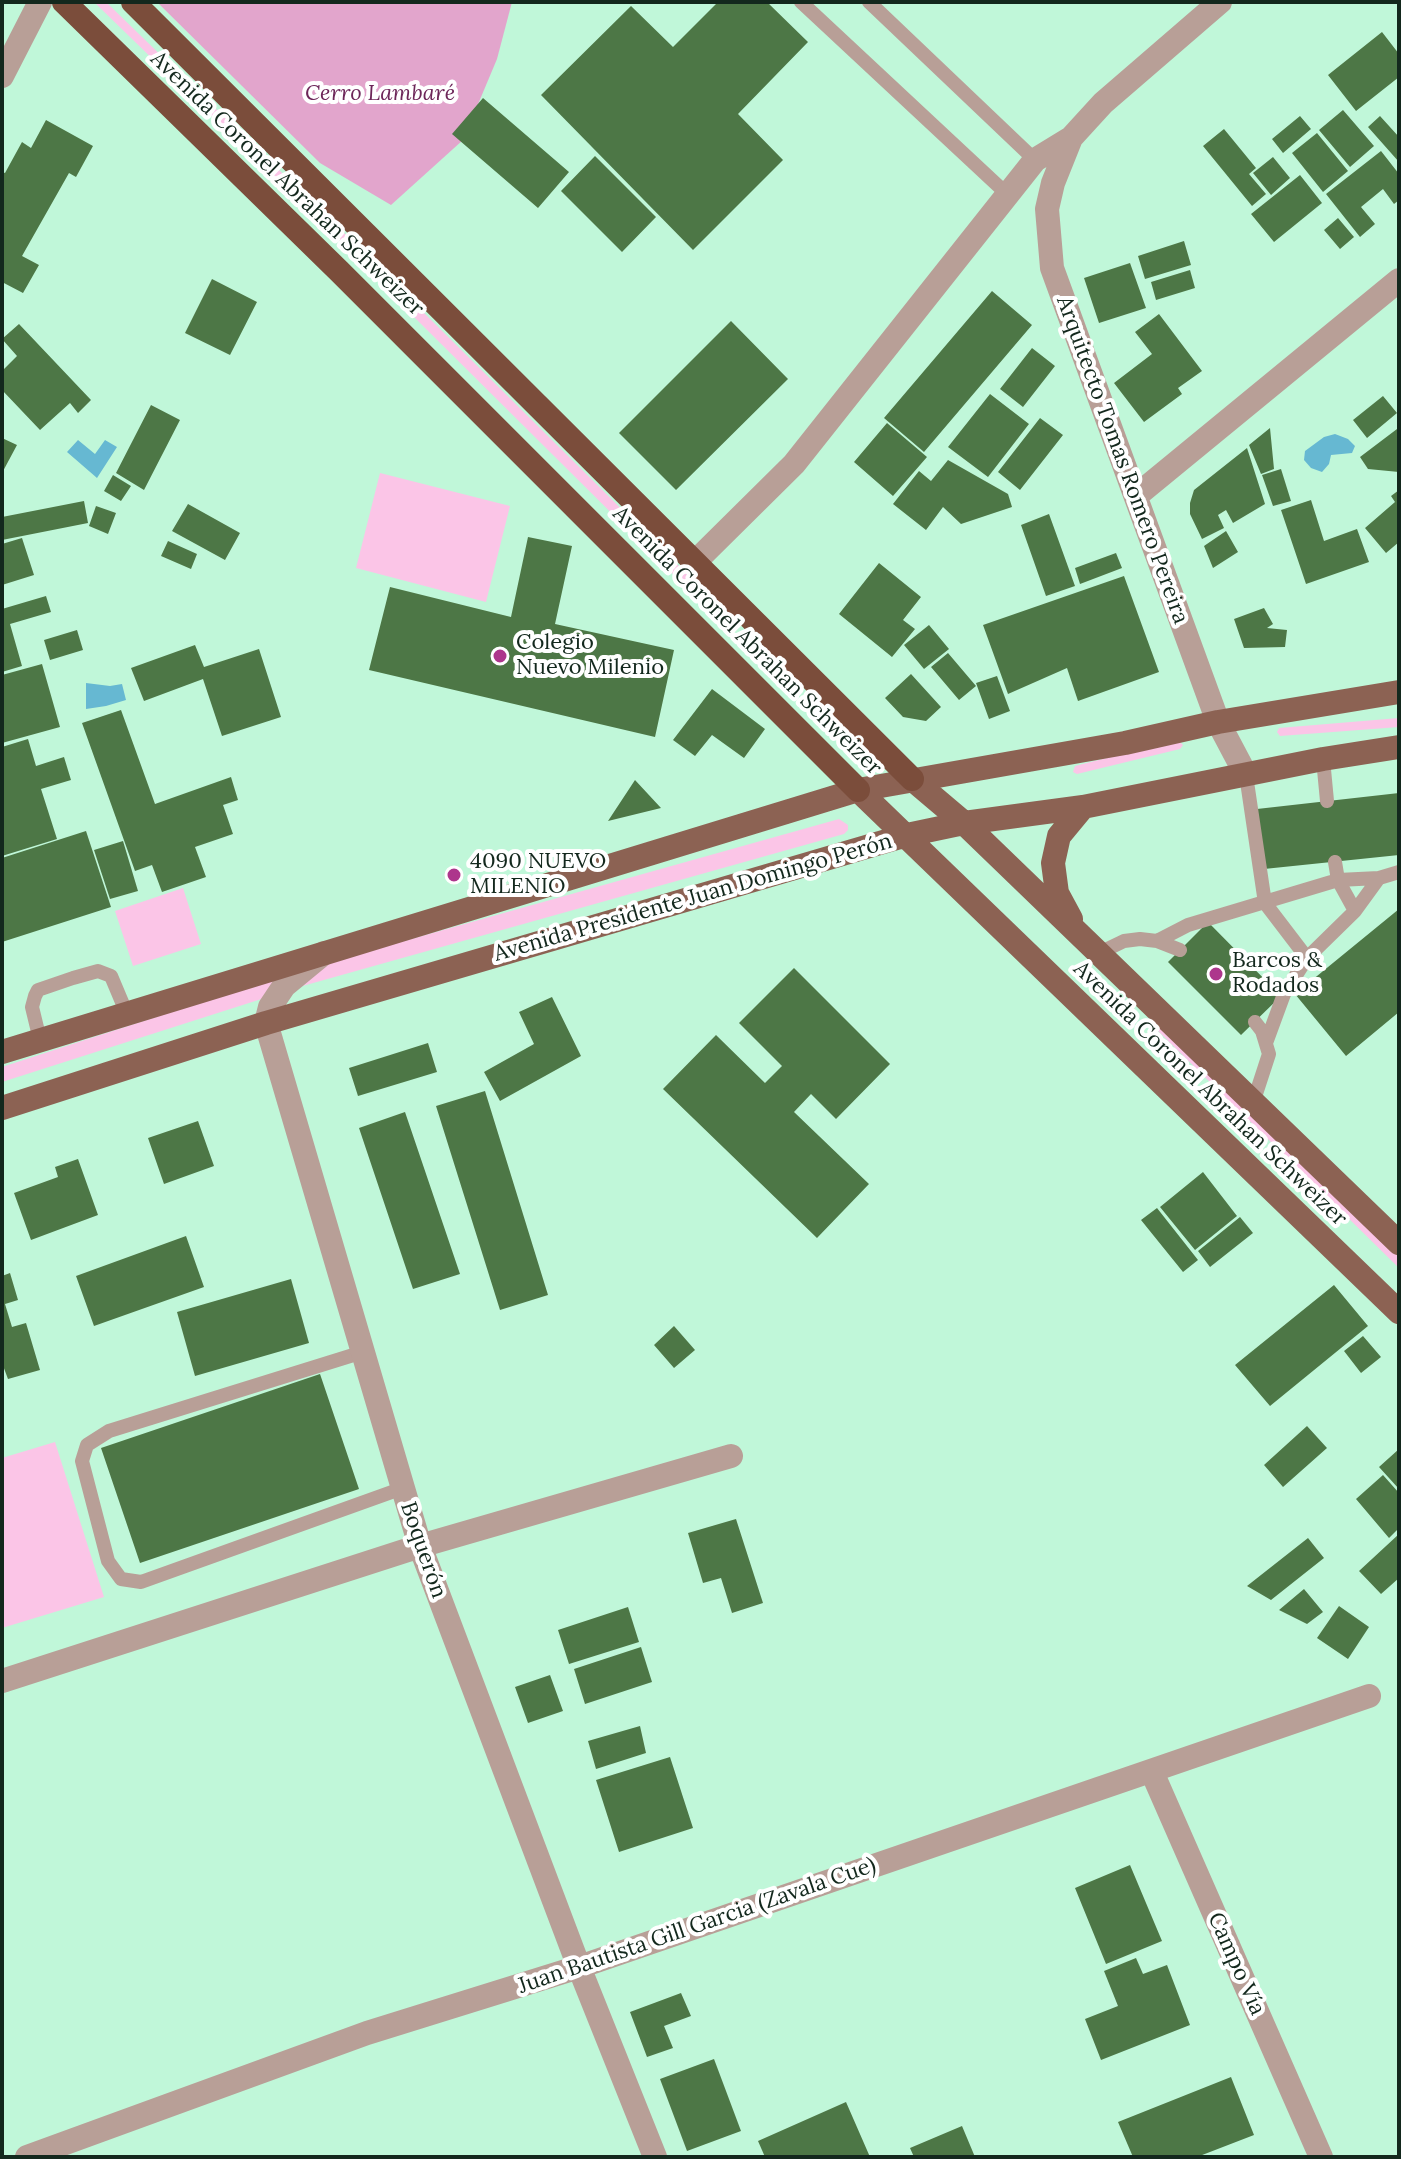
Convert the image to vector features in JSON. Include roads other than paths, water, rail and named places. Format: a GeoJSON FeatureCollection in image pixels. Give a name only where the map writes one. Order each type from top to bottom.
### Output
{"type":"FeatureCollection","features":[{"type":"Feature","properties":{"kind":"highway","name":"Avenida Coronel Abrahan Schweizer"},"geometry":{"type":"LineString","coordinates":[[64,2],[339,271],[858,790]]}},
{"type":"Feature","properties":{"kind":"highway","name":"Avenida Coronel Abrahan Schweizer"},"geometry":{"type":"LineString","coordinates":[[133,2],[912,779]]}},
{"type":"Feature","properties":{"kind":"main road"},"geometry":{"type":"LineString","coordinates":[[2,1052],[858,790],[1125,743],[1218,722],[1399,692]]}},
{"type":"Feature","properties":{"kind":"main road","name":"Avenida Presidente Juan Domingo Perón"},"geometry":{"type":"LineString","coordinates":[[2,1108],[266,1023],[907,835],[964,823],[1083,807],[1399,747]]}},
{"type":"Feature","properties":{"kind":"main road","name":"Avenida Coronel Abrahan Schweizer"},"geometry":{"type":"LineString","coordinates":[[912,779],[964,823],[1399,1243]]}},
{"type":"Feature","properties":{"kind":"main road","name":"Avenida Coronel Abrahan Schweizer"},"geometry":{"type":"LineString","coordinates":[[858,790],[1399,1312]]}},
{"type":"Feature","properties":{"kind":"main road"},"geometry":{"type":"LineString","coordinates":[[1083,807],[1059,836],[1053,863],[1057,893],[1089,946]]}},
{"type":"Feature","properties":{"kind":"street"},"geometry":{"type":"LineString","coordinates":[[2,76],[40,2]]}},
{"type":"Feature","properties":{"kind":"street","name":"Arquitecto Tomas Romero Pereira"},"geometry":{"type":"LineString","coordinates":[[695,562],[794,464],[1035,160],[1071,138],[1103,103],[1220,2]]}},
{"type":"Feature","properties":{"kind":"street","name":"Arquitecto Tomas Romero Pereira"},"geometry":{"type":"LineString","coordinates":[[1071,138],[1053,183],[1047,209],[1052,268],[1218,722],[1246,775]]}},
{"type":"Feature","properties":{"kind":"street"},"geometry":{"type":"LineString","coordinates":[[1136,496],[1399,280]]}},
{"type":"Feature","properties":{"kind":"street"},"geometry":{"type":"LineString","coordinates":[[266,1023],[270,1007],[284,986],[328,950]]}},
{"type":"Feature","properties":{"kind":"street","name":"Boquerón"},"geometry":{"type":"LineString","coordinates":[[266,1023],[420,1546],[579,1967],[655,2157]]}},
{"type":"Feature","properties":{"kind":"street"},"geometry":{"type":"LineString","coordinates":[[2,1681],[420,1546],[731,1456]]}},
{"type":"Feature","properties":{"kind":"street","name":"Juan Bautista Gill Garcia (Zavala Cue)"},"geometry":{"type":"LineString","coordinates":[[27,2157],[367,2033],[579,1967],[1369,1696]]}},
{"type":"Feature","properties":{"kind":"street","name":"Campo Vía"},"geometry":{"type":"LineString","coordinates":[[1152,1772],[1321,2157]]}},
{"type":"Feature","properties":{"kind":"lane"},"geometry":{"type":"LineString","coordinates":[[801,2],[1008,195]]}},
{"type":"Feature","properties":{"kind":"lane"},"geometry":{"type":"LineString","coordinates":[[869,2],[1035,160]]}},
{"type":"Feature","properties":{"kind":"lane"},"geometry":{"type":"LineString","coordinates":[[1323,759],[1327,801]]}},
{"type":"Feature","properties":{"kind":"lane"},"geometry":{"type":"LineString","coordinates":[[1246,775],[1265,903],[1307,958]]}},
{"type":"Feature","properties":{"kind":"lane"},"geometry":{"type":"LineString","coordinates":[[1335,862],[1338,880],[1355,911]]}},
{"type":"Feature","properties":{"kind":"lane"},"geometry":{"type":"LineString","coordinates":[[1157,941],[1188,925],[1338,880],[1379,878],[1399,872]]}},
{"type":"Feature","properties":{"kind":"lane"},"geometry":{"type":"LineString","coordinates":[[1266,1043],[1284,994],[1307,958],[1355,911],[1379,878]]}},
{"type":"Feature","properties":{"kind":"lane"},"geometry":{"type":"LineString","coordinates":[[1089,946],[1140,939],[1157,941],[1180,950]]}},
{"type":"Feature","properties":{"kind":"lane"},"geometry":{"type":"LineString","coordinates":[[40,1040],[32,1007],[38,990],[73,978],[98,971],[111,976],[127,1014]]}},
{"type":"Feature","properties":{"kind":"lane"},"geometry":{"type":"LineString","coordinates":[[1253,1103],[1269,1054],[1255,1022]]}},
{"type":"Feature","properties":{"kind":"lane"},"geometry":{"type":"LineString","coordinates":[[363,1352],[109,1431],[87,1445],[82,1461],[108,1561],[121,1579],[141,1582],[403,1488]]}},
{"type":"Feature","properties":{"kind":"water"},"geometry":{"type":"Polygon","coordinates":[[[1335,434],[1348,439],[1355,446],[1352,453],[1331,455],[1329,464],[1322,472],[1311,468],[1304,460],[1305,451],[1324,437],[1335,434]]]}},
{"type":"Feature","properties":{"kind":"water"},"geometry":{"type":"Polygon","coordinates":[[[78,440],[95,454],[105,440],[117,447],[97,478],[67,452],[78,440]]]}},
{"type":"Feature","properties":{"kind":"water"},"geometry":{"type":"Polygon","coordinates":[[[86,683],[122,684],[126,700],[86,709],[86,683]]]}},
{"type":"Feature","properties":{"kind":"place","name":"Colegio Nuevo Milenio"},"geometry":{"type":"Point","coordinates":[500,656]}},
{"type":"Feature","properties":{"kind":"place","name":"4090 NUEVO MILENIO"},"geometry":{"type":"Point","coordinates":[454,875]}},
{"type":"Feature","properties":{"kind":"place","name":"Barcos & Rodados"},"geometry":{"type":"Point","coordinates":[1216,974]}},
{"type":"Feature","properties":{"kind":"park label","name":"Cerro Lambaré"},"geometry":{"type":"Point","coordinates":[380,94]}}]}
